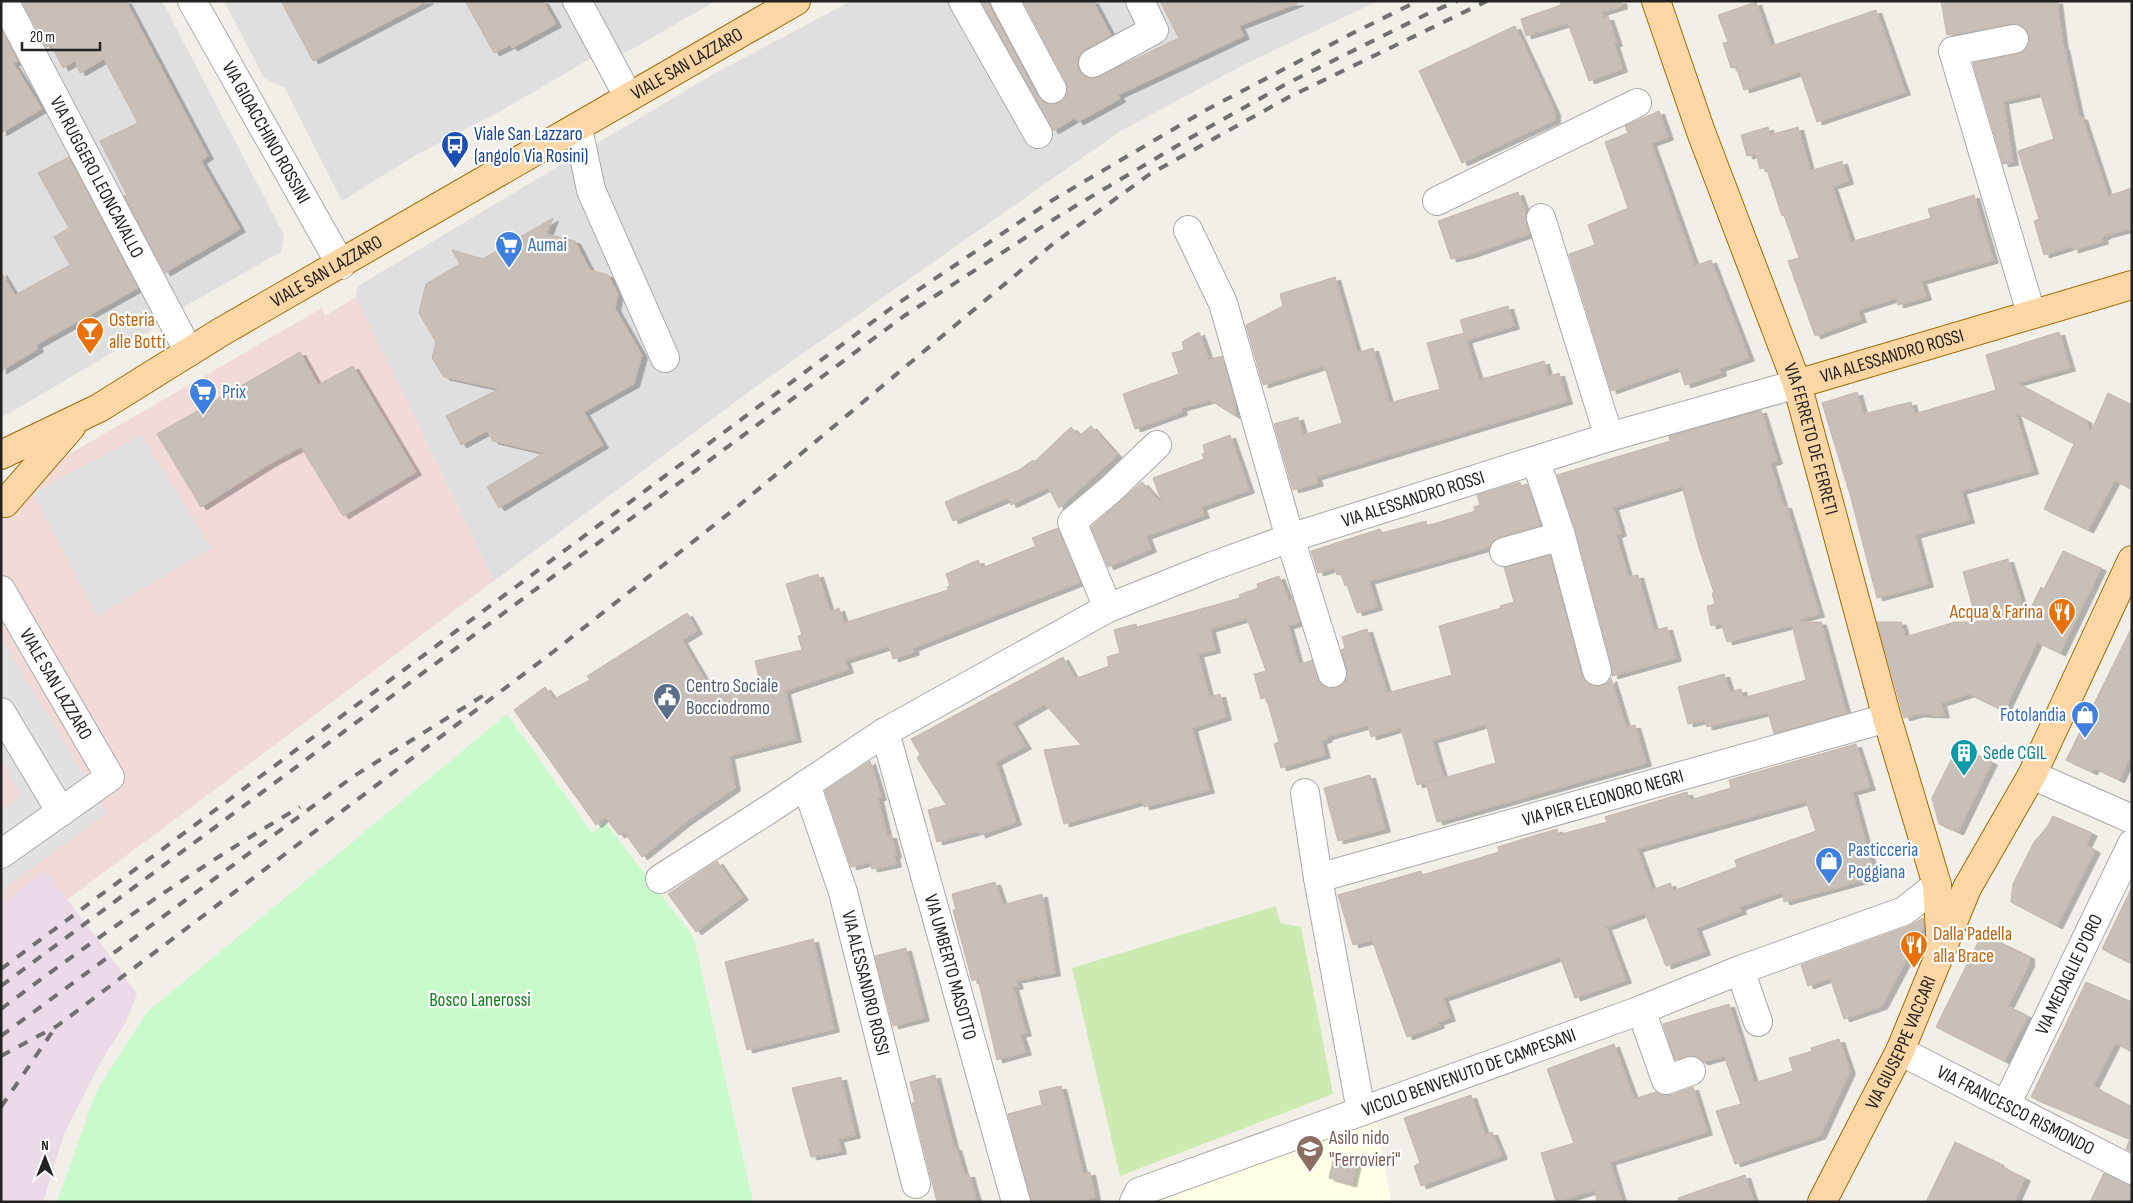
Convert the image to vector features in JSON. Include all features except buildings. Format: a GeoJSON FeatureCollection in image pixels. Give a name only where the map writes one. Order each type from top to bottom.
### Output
{"type":"FeatureCollection","features":[{"type":"Feature","properties":{"kind":"main road","name":"VIALE SAN LAZZARO"},"geometry":{"type":"LineString","coordinates":[[3,450],[77,420],[189,352],[578,128],[628,96],[796,1]]}},
{"type":"Feature","properties":{"kind":"main road","name":"VIA FERRETO DE FERRETI"},"geometry":{"type":"LineString","coordinates":[[1656,1],[1700,132],[1797,384],[1887,718],[1937,885],[1940,948]]}},
{"type":"Feature","properties":{"kind":"main road","name":"VIA ALESSANDRO ROSSI"},"geometry":{"type":"LineString","coordinates":[[1797,384],[2031,313],[2132,285]]}},
{"type":"Feature","properties":{"kind":"main road","name":"VIALE SAN LAZZARO"},"geometry":{"type":"LineString","coordinates":[[2,506],[77,420]]}},
{"type":"Feature","properties":{"kind":"main road","name":"VIA GIUSEPPE VACCARI"},"geometry":{"type":"LineString","coordinates":[[1822,1202],[1900,1051],[1940,948],[1967,888],[2032,775],[2132,560]]}},
{"type":"Feature","properties":{"kind":"main road"},"geometry":{"type":"LineString","coordinates":[[1937,885],[1951,889],[1967,888]]}},
{"type":"Feature","properties":{"kind":"street","name":"VIA RUGGERO LEONCAVALLO"},"geometry":{"type":"LineString","coordinates":[[4,1],[189,352]]}},
{"type":"Feature","properties":{"kind":"street","name":"VIA GIOACCHINO ROSSINI"},"geometry":{"type":"LineString","coordinates":[[192,1],[341,264]]}},
{"type":"Feature","properties":{"kind":"street"},"geometry":{"type":"LineString","coordinates":[[577,1],[628,96]]}},
{"type":"Feature","properties":{"kind":"street"},"geometry":{"type":"LineString","coordinates":[[963,1],[1038,134]]}},
{"type":"Feature","properties":{"kind":"street"},"geometry":{"type":"LineString","coordinates":[[1006,1],[1052,89]]}},
{"type":"Feature","properties":{"kind":"street"},"geometry":{"type":"LineString","coordinates":[[1093,63],[1154,30],[1140,1]]}},
{"type":"Feature","properties":{"kind":"street"},"geometry":{"type":"LineString","coordinates":[[2014,39],[1953,51],[2031,313]]}},
{"type":"Feature","properties":{"kind":"street"},"geometry":{"type":"LineString","coordinates":[[1437,201],[1637,103]]}},
{"type":"Feature","properties":{"kind":"street"},"geometry":{"type":"LineString","coordinates":[[578,128],[591,190],[665,358]]}},
{"type":"Feature","properties":{"kind":"street"},"geometry":{"type":"LineString","coordinates":[[1540,218],[1609,437]]}},
{"type":"Feature","properties":{"kind":"street"},"geometry":{"type":"LineString","coordinates":[[1188,230],[1223,303],[1290,538],[1332,673]]}},
{"type":"Feature","properties":{"kind":"street","name":"VIA ALESSANDRO ROSSI"},"geometry":{"type":"LineString","coordinates":[[660,879],[885,732],[1108,608],[1213,566],[1290,538],[1609,437],[1797,384]]}},
{"type":"Feature","properties":{"kind":"street"},"geometry":{"type":"LineString","coordinates":[[1108,608],[1072,522],[1110,490],[1157,445]]}},
{"type":"Feature","properties":{"kind":"street"},"geometry":{"type":"LineString","coordinates":[[1536,461],[1561,536],[1597,670]]}},
{"type":"Feature","properties":{"kind":"street"},"geometry":{"type":"LineString","coordinates":[[1504,552],[1561,536]]}},
{"type":"Feature","properties":{"kind":"street","name":"VIALE SAN LAZZARO"},"geometry":{"type":"LineString","coordinates":[[6,608],[110,778],[60,812]]}},
{"type":"Feature","properties":{"kind":"street"},"geometry":{"type":"LineString","coordinates":[[1,712],[60,812],[1,854]]}},
{"type":"Feature","properties":{"kind":"street","name":"VIA PIER ELEONORO NEGRI"},"geometry":{"type":"LineString","coordinates":[[1318,878],[1887,718]]}},
{"type":"Feature","properties":{"kind":"street","name":"VIA UMBERTO MASOTTO"},"geometry":{"type":"LineString","coordinates":[[885,732],[1016,1202]]}},
{"type":"Feature","properties":{"kind":"street"},"geometry":{"type":"LineString","coordinates":[[2032,775],[2132,819]]}},
{"type":"Feature","properties":{"kind":"street","name":"VIA ALESSANDRO ROSSI"},"geometry":{"type":"LineString","coordinates":[[806,784],[843,892],[916,1184]]}},
{"type":"Feature","properties":{"kind":"street"},"geometry":{"type":"LineString","coordinates":[[1305,793],[1318,878],[1361,1111]]}},
{"type":"Feature","properties":{"kind":"street","name":"VIA MEDAGLIE D'ORO"},"geometry":{"type":"LineString","coordinates":[[2006,1105],[2132,844]]}},
{"type":"Feature","properties":{"kind":"street","name":"VICOLO BENVENUTO DE CAMPESANI"},"geometry":{"type":"LineString","coordinates":[[1134,1202],[1139,1192],[1641,1010],[1740,970],[1904,911],[1937,885]]}},
{"type":"Feature","properties":{"kind":"street"},"geometry":{"type":"LineString","coordinates":[[1740,970],[1758,1022]]}},
{"type":"Feature","properties":{"kind":"street"},"geometry":{"type":"LineString","coordinates":[[1641,1010],[1666,1080],[1691,1071]]}},
{"type":"Feature","properties":{"kind":"street","name":"VIA FRANCESCO RISMONDO"},"geometry":{"type":"LineString","coordinates":[[1900,1051],[2132,1170]]}},
{"type":"Feature","properties":{"kind":"shaded area"},"geometry":{"type":"Polygon","coordinates":[[[1,1],[162,1],[284,235],[281,252],[180,309],[159,322],[151,330],[1,418],[1,1]]]}},
{"type":"Feature","properties":{"kind":"shaded area"},"geometry":{"type":"Polygon","coordinates":[[[224,1],[716,1],[627,52],[588,60],[499,112],[416,155],[342,201],[285,88],[264,78],[224,1]]]}},
{"type":"Feature","properties":{"kind":"shaded area"},"geometry":{"type":"Polygon","coordinates":[[[851,1],[1378,1],[1245,64],[1119,132],[765,380],[494,581],[356,297],[358,286],[710,76],[851,1]]]}},
{"type":"Feature","properties":{"kind":"shaded area"},"geometry":{"type":"Polygon","coordinates":[[[356,297],[494,581],[1,949],[1,506],[33,475],[322,308],[325,316],[356,297]]]}},
{"type":"Feature","properties":{"kind":"shaded area"},"geometry":{"type":"Polygon","coordinates":[[[141,435],[211,548],[97,616],[33,493],[141,435]]]}},
{"type":"Feature","properties":{"kind":"shaded area"},"geometry":{"type":"Polygon","coordinates":[[[1,638],[107,813],[1,891],[1,810],[21,796],[1,761],[1,638]]]}},
{"type":"Feature","properties":{"kind":"shaded area"},"geometry":{"type":"Polygon","coordinates":[[[45,871],[137,994],[126,1022],[102,1060],[64,1134],[43,1202],[1,1202],[1,904],[45,871]]]}},
{"type":"Feature","properties":{"kind":"shaded area","name":"Asilo nido \"Ferrovieri\""},"geometry":{"type":"Polygon","coordinates":[[[1376,1119],[1391,1202],[1155,1202],[1330,1138],[1376,1119]]]}},
{"type":"Feature","properties":{"kind":"green space","name":"Bosco Lanerossi"},"geometry":{"type":"Polygon","coordinates":[[[507,714],[592,833],[606,823],[694,938],[753,1202],[57,1202],[96,1092],[146,1013],[507,714]]]}},
{"type":"Feature","properties":{"kind":"green space"},"geometry":{"type":"Polygon","coordinates":[[[1276,906],[1280,923],[1301,927],[1333,1094],[1120,1176],[1072,968],[1276,906]]]}},
{"type":"Feature","properties":{"kind":"railway"},"geometry":{"type":"LineString","coordinates":[[1,969],[894,306],[1051,201],[1206,110],[1418,1]]}},
{"type":"Feature","properties":{"kind":"railway"},"geometry":{"type":"LineString","coordinates":[[1,986],[904,316],[1062,214],[1202,131],[1288,83],[1457,1]]}},
{"type":"Feature","properties":{"kind":"railway"},"geometry":{"type":"LineString","coordinates":[[1,1056],[57,1026],[553,652],[737,507],[1054,243],[1150,174],[1289,97],[1487,1]]}},
{"type":"Feature","properties":{"kind":"railway"},"geometry":{"type":"LineString","coordinates":[[1,1036],[354,776],[489,692]]}},
{"type":"Feature","properties":{"kind":"railway"},"geometry":{"type":"LineString","coordinates":[[1,1009],[148,904],[223,854],[300,807]]}},
{"type":"Feature","properties":{"kind":"railway"},"geometry":{"type":"LineString","coordinates":[[1,1107],[55,1028]]}},
{"type":"Feature","properties":{"kind":"place","name":"Viale San Lazzaro (angolo Via Rosini)"},"geometry":{"type":"Point","coordinates":[455,169]}},
{"type":"Feature","properties":{"kind":"place","name":"Aumai"},"geometry":{"type":"Point","coordinates":[509,269]}},
{"type":"Feature","properties":{"kind":"place","name":"Osteria alle Botti"},"geometry":{"type":"Point","coordinates":[90,355]}},
{"type":"Feature","properties":{"kind":"place","name":"Prix"},"geometry":{"type":"Point","coordinates":[203,416]}},
{"type":"Feature","properties":{"kind":"place","name":"Acqua & Farina"},"geometry":{"type":"Point","coordinates":[2062,636]}},
{"type":"Feature","properties":{"kind":"place","name":"Centro Sociale Bocciodromo"},"geometry":{"type":"Point","coordinates":[667,721]}},
{"type":"Feature","properties":{"kind":"place","name":"Fotolandia"},"geometry":{"type":"Point","coordinates":[2085,739]}},
{"type":"Feature","properties":{"kind":"place","name":"Sede CGIL"},"geometry":{"type":"Point","coordinates":[1964,777]}},
{"type":"Feature","properties":{"kind":"place","name":"Pasticceria Poggiana"},"geometry":{"type":"Point","coordinates":[1829,885]}},
{"type":"Feature","properties":{"kind":"place","name":"Dalla Padella alla Brace"},"geometry":{"type":"Point","coordinates":[1914,969]}},
{"type":"Feature","properties":{"kind":"place","name":"Asilo nido \"Ferrovieri\""},"geometry":{"type":"Point","coordinates":[1310,1173]}}]}
